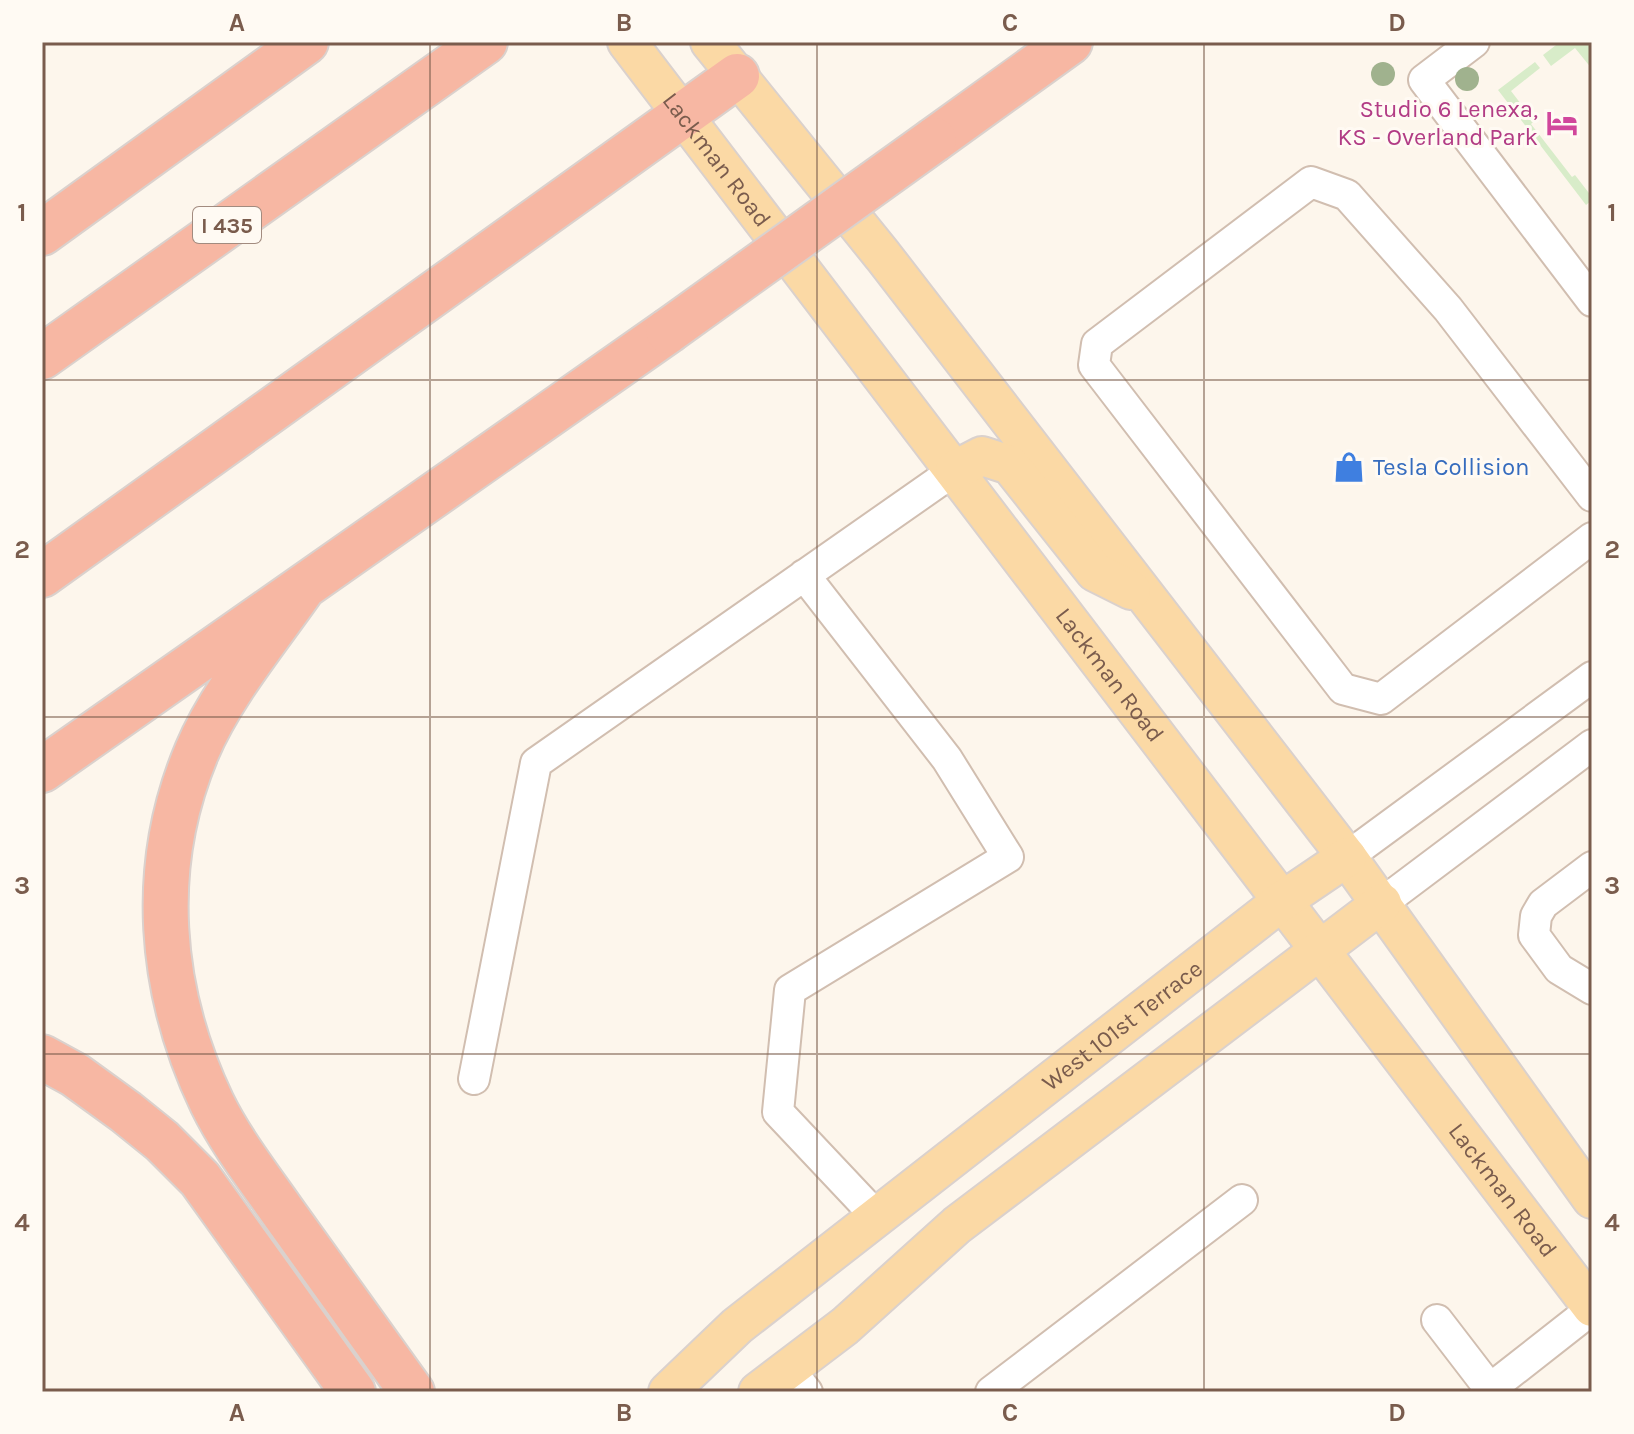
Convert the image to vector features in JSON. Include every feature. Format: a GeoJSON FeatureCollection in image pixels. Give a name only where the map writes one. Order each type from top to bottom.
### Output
{"type":"FeatureCollection","features":[{"type":"Feature","properties":{"kind":"highway"},"geometry":{"type":"LineString","coordinates":[[42,233],[306,42]]}},
{"type":"Feature","properties":{"kind":"highway","name":"I 435"},"geometry":{"type":"LineString","coordinates":[[42,357],[485,42]]}},
{"type":"Feature","properties":{"kind":"highway"},"geometry":{"type":"LineString","coordinates":[[42,770],[668,331],[1070,42]]}},
{"type":"Feature","properties":{"kind":"highway"},"geometry":{"type":"LineString","coordinates":[[42,575],[737,76]]}},
{"type":"Feature","properties":{"kind":"highway"},"geometry":{"type":"LineString","coordinates":[[302,589],[210,722],[197,751],[180,795],[171,836],[164,883],[165,937],[174,1001],[213,1105],[267,1189],[412,1392]]}},
{"type":"Feature","properties":{"kind":"highway"},"geometry":{"type":"LineString","coordinates":[[42,1057],[75,1075],[126,1112],[162,1141],[200,1179],[353,1392]]}},
{"type":"Feature","properties":{"kind":"main road","name":"Lackman Road"},"geometry":{"type":"LineString","coordinates":[[627,42],[1592,1308]]}},
{"type":"Feature","properties":{"kind":"main road"},"geometry":{"type":"LineString","coordinates":[[710,42],[883,256],[1347,857],[1592,1199]]}},
{"type":"Feature","properties":{"kind":"main road"},"geometry":{"type":"LineString","coordinates":[[955,470],[982,456],[1010,465],[1095,572],[1149,598]]}},
{"type":"Feature","properties":{"kind":"main road","name":"West 101st Terrace"},"geometry":{"type":"LineString","coordinates":[[668,1392],[737,1326],[1282,901],[1347,857]]}},
{"type":"Feature","properties":{"kind":"main road"},"geometry":{"type":"LineString","coordinates":[[758,1392],[798,1380],[845,1326],[957,1225],[1382,903]]}},
{"type":"Feature","properties":{"kind":"street"},"geometry":{"type":"LineString","coordinates":[[1474,42],[1424,80],[1592,301]]}},
{"type":"Feature","properties":{"kind":"street"},"geometry":{"type":"LineString","coordinates":[[1592,496],[1448,309],[1347,195],[1311,182],[1097,344],[1094,365],[1343,689],[1381,699],[1592,538]]}},
{"type":"Feature","properties":{"kind":"street"},"geometry":{"type":"LineString","coordinates":[[474,1079],[536,763],[955,470]]}},
{"type":"Feature","properties":{"kind":"street"},"geometry":{"type":"LineString","coordinates":[[804,575],[947,759],[1008,857],[790,990],[778,1112],[877,1217]]}},
{"type":"Feature","properties":{"kind":"street","name":"West 101st Terrace"},"geometry":{"type":"LineString","coordinates":[[1347,857],[1592,677]]}},
{"type":"Feature","properties":{"kind":"street"},"geometry":{"type":"LineString","coordinates":[[1382,903],[1592,745]]}},
{"type":"Feature","properties":{"kind":"street"},"geometry":{"type":"LineString","coordinates":[[1588,982],[1559,969],[1534,935],[1536,916],[1543,904],[1592,867]]}},
{"type":"Feature","properties":{"kind":"street"},"geometry":{"type":"LineString","coordinates":[[991,1392],[1242,1200]]}},
{"type":"Feature","properties":{"kind":"street"},"geometry":{"type":"LineString","coordinates":[[1437,1320],[1490,1389],[1592,1308]]}},
{"type":"Feature","properties":{"kind":"green space"},"geometry":{"type":"Polygon","coordinates":[[[1560,42],[1586,42],[1592,50],[1592,69],[1575,48],[1551,66],[1543,55],[1560,42]]]}},
{"type":"Feature","properties":{"kind":"green space"},"geometry":{"type":"Polygon","coordinates":[[[1535,62],[1540,68],[1511,91],[1534,121],[1531,124],[1572,177],[1575,175],[1592,197],[1586,205],[1498,90],[1535,62]]]}},
{"type":"Feature","properties":{"kind":"place","name":"Studio 6 Lenexa, KS - Overland Park"},"geometry":{"type":"Point","coordinates":[1562,123]}},
{"type":"Feature","properties":{"kind":"place","name":"Tesla Collision"},"geometry":{"type":"Point","coordinates":[1349,467]}}]}
